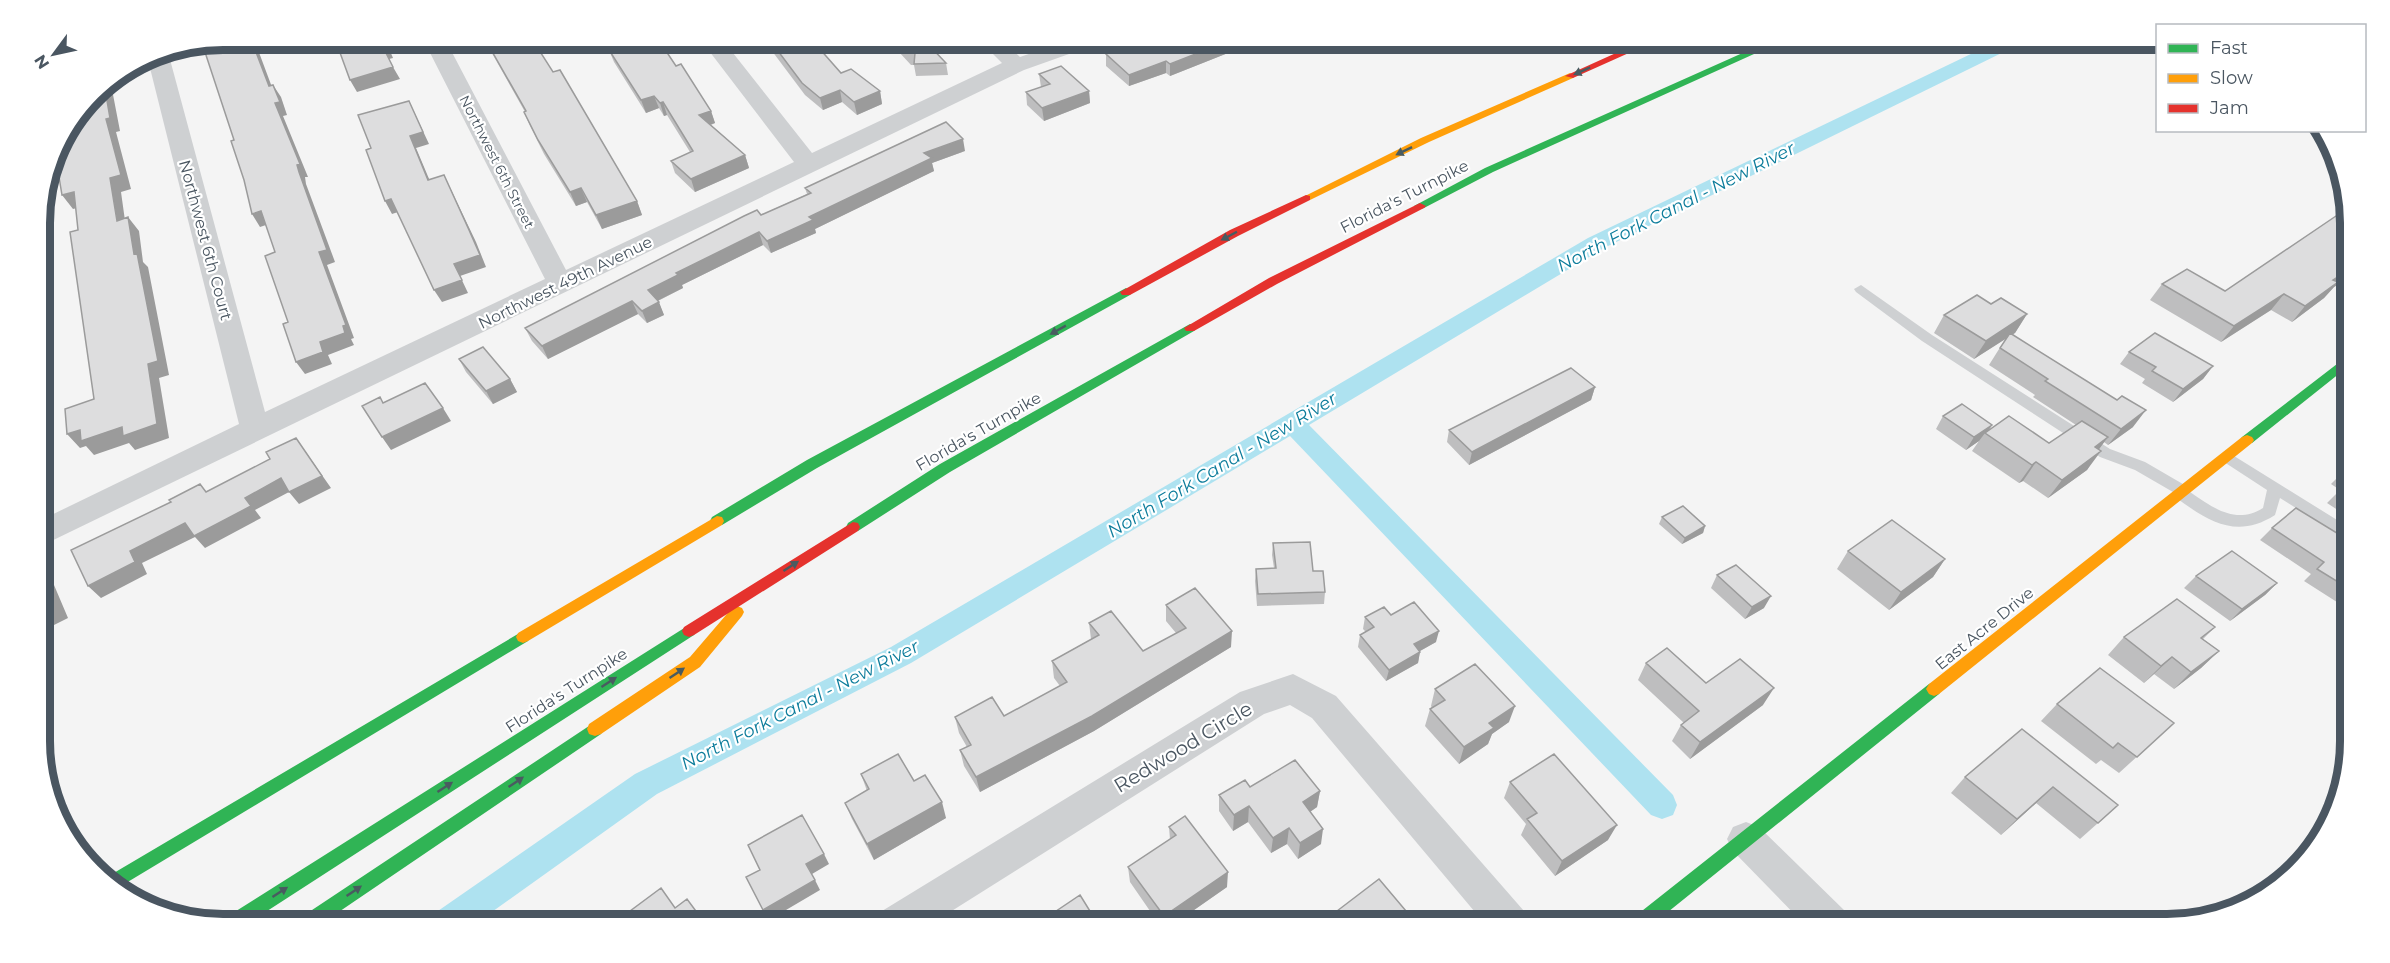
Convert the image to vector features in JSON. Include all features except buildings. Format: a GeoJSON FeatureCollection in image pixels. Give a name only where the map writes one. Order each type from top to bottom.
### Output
{"type":"FeatureCollection","features":[{"type":"Feature","properties":{"kind":"main road"},"geometry":{"type":"LineString","coordinates":[[119,879],[812,464],[1234,233],[1425,140],[1630,50]]}},
{"type":"Feature","properties":{"kind":"main road","name":"Florida's Turnpike"},"geometry":{"type":"LineString","coordinates":[[247,914],[945,468],[1273,281],[1489,170],[1757,50]]}},
{"type":"Feature","properties":{"kind":"main road","name":"East Acre Drive"},"geometry":{"type":"LineString","coordinates":[[1653,913],[2340,366]]}},
{"type":"Feature","properties":{"kind":"main road"},"geometry":{"type":"LineString","coordinates":[[321,914],[695,662],[759,586]]}},
{"type":"Feature","properties":{"kind":"street","name":"Northwest 6th Street"},"geometry":{"type":"LineString","coordinates":[[440,50],[561,285]]}},
{"type":"Feature","properties":{"kind":"street"},"geometry":{"type":"LineString","coordinates":[[720,50],[808,164]]}},
{"type":"Feature","properties":{"kind":"street"},"geometry":{"type":"LineString","coordinates":[[1000,50],[1016,65]]}},
{"type":"Feature","properties":{"kind":"street","name":"Northwest 49th Avenue"},"geometry":{"type":"LineString","coordinates":[[49,530],[1016,65],[1060,50]]}},
{"type":"Feature","properties":{"kind":"street","name":"Northwest 6th Court"},"geometry":{"type":"LineString","coordinates":[[160,62],[255,429]]}},
{"type":"Feature","properties":{"kind":"street","name":"Redwood Circle"},"geometry":{"type":"LineString","coordinates":[[913,914],[1251,703],[1293,689],[1324,707],[1501,913]]}},
{"type":"Feature","properties":{"kind":"street"},"geometry":{"type":"LineString","coordinates":[[1746,839],[1820,913]]}},
{"type":"Feature","properties":{"kind":"lane"},"geometry":{"type":"LineString","coordinates":[[1861,289],[1927,338],[2095,447],[2140,466],[2220,518],[2248,522],[2270,511],[2274,488]]}},
{"type":"Feature","properties":{"kind":"lane"},"geometry":{"type":"LineString","coordinates":[[2226,456],[2340,531]]}},
{"type":"Feature","properties":{"kind":"waterway","name":"North Fork Canal - New River"},"geometry":{"type":"LineString","coordinates":[[1292,423],[1596,243],[1993,50]]}},
{"type":"Feature","properties":{"kind":"waterway","name":"North Fork Canal - New River"},"geometry":{"type":"LineString","coordinates":[[461,914],[646,784],[901,655],[1292,423]]}},
{"type":"Feature","properties":{"kind":"waterway"},"geometry":{"type":"LineString","coordinates":[[1292,423],[1662,805]]}},
{"type":"Feature","properties":{"kind":"traffic: fast"},"geometry":{"type":"LineString","coordinates":[[1420,206],[1489,170],[1757,50]]}},
{"type":"Feature","properties":{"kind":"traffic: fast"},"geometry":{"type":"LineString","coordinates":[[717,521],[812,464],[1126,292]]}},
{"type":"Feature","properties":{"kind":"traffic: fast"},"geometry":{"type":"LineString","coordinates":[[853,527],[945,468],[1190,328]]}},
{"type":"Feature","properties":{"kind":"traffic: fast"},"geometry":{"type":"LineString","coordinates":[[2247,440],[2340,366]]}},
{"type":"Feature","properties":{"kind":"traffic: fast"},"geometry":{"type":"LineString","coordinates":[[247,914],[689,631]]}},
{"type":"Feature","properties":{"kind":"traffic: fast"},"geometry":{"type":"LineString","coordinates":[[118,878],[523,637]]}},
{"type":"Feature","properties":{"kind":"traffic: fast"},"geometry":{"type":"LineString","coordinates":[[1652,913],[1934,689]]}},
{"type":"Feature","properties":{"kind":"traffic: fast"},"geometry":{"type":"LineString","coordinates":[[321,914],[595,729]]}},
{"type":"Feature","properties":{"kind":"traffic: slow"},"geometry":{"type":"LineString","coordinates":[[1306,198],[1425,140],[1570,76]]}},
{"type":"Feature","properties":{"kind":"traffic: slow"},"geometry":{"type":"LineString","coordinates":[[1934,689],[2247,440]]}},
{"type":"Feature","properties":{"kind":"traffic: slow"},"geometry":{"type":"LineString","coordinates":[[523,637],[717,521]]}},
{"type":"Feature","properties":{"kind":"traffic: slow"},"geometry":{"type":"LineString","coordinates":[[595,729],[695,662],[737,612]]}},
{"type":"Feature","properties":{"kind":"traffic: jam"},"geometry":{"type":"LineString","coordinates":[[1570,76],[1630,50]]}},
{"type":"Feature","properties":{"kind":"traffic: jam"},"geometry":{"type":"LineString","coordinates":[[1126,292],[1234,233],[1306,198]]}},
{"type":"Feature","properties":{"kind":"traffic: jam"},"geometry":{"type":"LineString","coordinates":[[1190,328],[1273,281],[1420,206]]}},
{"type":"Feature","properties":{"kind":"traffic: jam"},"geometry":{"type":"LineString","coordinates":[[689,631],[853,527]]}}]}
